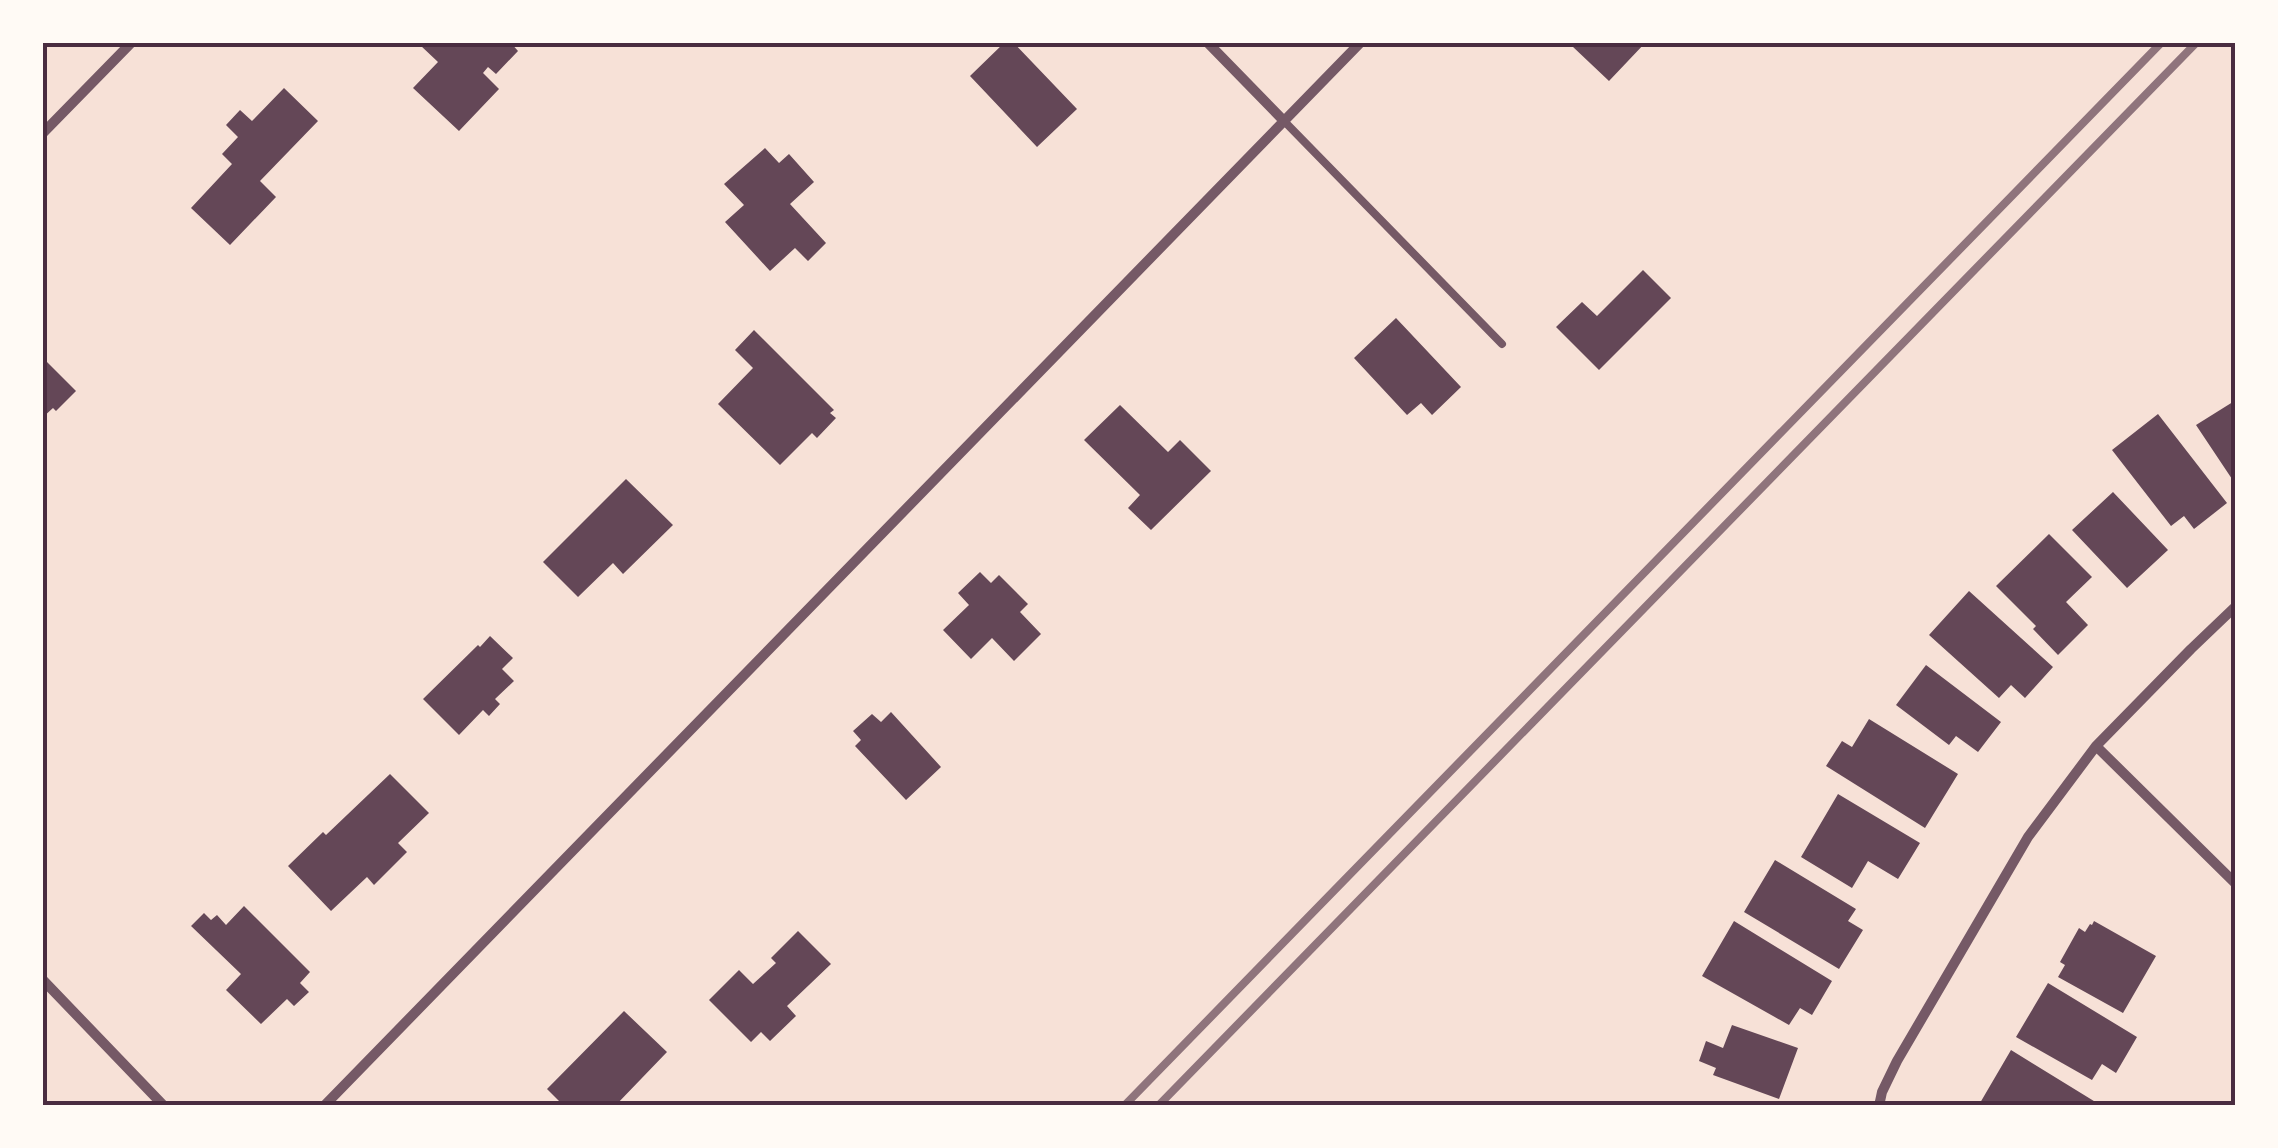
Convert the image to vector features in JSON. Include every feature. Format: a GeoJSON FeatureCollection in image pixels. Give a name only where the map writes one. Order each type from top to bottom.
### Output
{"type":"FeatureCollection","features":[{"type":"Feature","properties":{"kind":"street"},"geometry":{"type":"LineString","coordinates":[[42,134],[132,42]]}},
{"type":"Feature","properties":{"kind":"street"},"geometry":{"type":"LineString","coordinates":[[1207,42],[1284,121]]}},
{"type":"Feature","properties":{"kind":"street"},"geometry":{"type":"LineString","coordinates":[[324,1106],[1361,42]]}},
{"type":"Feature","properties":{"kind":"street"},"geometry":{"type":"LineString","coordinates":[[1879,1106],[1896,1061],[2028,836],[2096,746],[2236,606]]}},
{"type":"Feature","properties":{"kind":"street"},"geometry":{"type":"LineString","coordinates":[[2096,746],[2236,884]]}},
{"type":"Feature","properties":{"kind":"street"},"geometry":{"type":"LineString","coordinates":[[42,979],[164,1106]]}},
{"type":"Feature","properties":{"kind":"lane"},"geometry":{"type":"LineString","coordinates":[[1284,121],[1502,344]]}},
{"type":"Feature","properties":{"kind":"building"},"geometry":{"type":"Polygon","coordinates":[[[510,42],[518,51],[496,74],[488,67],[483,73],[499,89],[459,131],[413,88],[438,62],[420,45],[510,42]]]}},
{"type":"Feature","properties":{"kind":"building"},"geometry":{"type":"Polygon","coordinates":[[[1005,42],[1013,42],[1077,109],[1037,147],[970,76],[1005,42]]]}},
{"type":"Feature","properties":{"kind":"building"},"geometry":{"type":"Polygon","coordinates":[[[1575,42],[1646,42],[1609,81],[1572,46],[1575,42]]]}},
{"type":"Feature","properties":{"kind":"building"},"geometry":{"type":"Polygon","coordinates":[[[284,88],[318,121],[260,181],[276,197],[230,245],[191,208],[232,164],[222,154],[238,137],[226,125],[240,110],[252,121],[284,88]]]}},
{"type":"Feature","properties":{"kind":"building"},"geometry":{"type":"Polygon","coordinates":[[[765,148],[779,163],[789,154],[814,182],[790,204],[826,243],[808,261],[795,248],[770,271],[725,222],[744,205],[724,184],[765,148]]]}},
{"type":"Feature","properties":{"kind":"building"},"geometry":{"type":"Polygon","coordinates":[[[1643,270],[1671,298],[1599,370],[1556,327],[1582,302],[1597,316],[1643,270]]]}},
{"type":"Feature","properties":{"kind":"building"},"geometry":{"type":"Polygon","coordinates":[[[1396,318],[1461,387],[1432,415],[1421,403],[1407,415],[1354,358],[1396,318]]]}},
{"type":"Feature","properties":{"kind":"building"},"geometry":{"type":"Polygon","coordinates":[[[754,330],[834,410],[830,413],[836,418],[817,438],[812,433],[780,465],[718,404],[753,368],[735,350],[754,330]]]}},
{"type":"Feature","properties":{"kind":"building"},"geometry":{"type":"Polygon","coordinates":[[[42,357],[76,391],[56,411],[53,408],[42,418],[42,357]]]}},
{"type":"Feature","properties":{"kind":"building"},"geometry":{"type":"Polygon","coordinates":[[[2236,400],[2236,485],[2196,425],[2236,400]]]}},
{"type":"Feature","properties":{"kind":"building"},"geometry":{"type":"Polygon","coordinates":[[[1120,405],[1168,452],[1180,440],[1211,471],[1151,530],[1128,508],[1140,495],[1084,440],[1120,405]]]}},
{"type":"Feature","properties":{"kind":"building"},"geometry":{"type":"Polygon","coordinates":[[[2158,414],[2227,503],[2194,529],[2184,516],[2171,526],[2112,450],[2158,414]]]}},
{"type":"Feature","properties":{"kind":"building"},"geometry":{"type":"Polygon","coordinates":[[[626,479],[673,525],[623,574],[613,563],[578,597],[543,562],[626,479]]]}},
{"type":"Feature","properties":{"kind":"building"},"geometry":{"type":"Polygon","coordinates":[[[2113,492],[2168,550],[2127,588],[2072,530],[2113,492]]]}},
{"type":"Feature","properties":{"kind":"building"},"geometry":{"type":"Polygon","coordinates":[[[2049,534],[2092,577],[2066,602],[2088,625],[2058,655],[2033,629],[2036,626],[1996,586],[2049,534]]]}},
{"type":"Feature","properties":{"kind":"building"},"geometry":{"type":"Polygon","coordinates":[[[980,572],[991,583],[999,575],[1028,604],[1020,612],[1041,634],[1014,661],[992,638],[971,659],[943,630],[969,605],[958,593],[980,572]]]}},
{"type":"Feature","properties":{"kind":"building"},"geometry":{"type":"Polygon","coordinates":[[[1969,591],[2053,667],[2025,698],[2011,685],[1999,698],[1929,635],[1969,591]]]}},
{"type":"Feature","properties":{"kind":"building"},"geometry":{"type":"Polygon","coordinates":[[[490,636],[513,658],[502,669],[514,681],[495,699],[500,704],[489,716],[483,710],[459,735],[423,699],[490,636]]]}},
{"type":"Feature","properties":{"kind":"building"},"geometry":{"type":"Polygon","coordinates":[[[1926,665],[2001,722],[1978,752],[1956,736],[1949,745],[1896,705],[1926,665]]]}},
{"type":"Feature","properties":{"kind":"building"},"geometry":{"type":"Polygon","coordinates":[[[891,712],[941,767],[906,800],[855,746],[861,740],[853,731],[872,714],[881,722],[891,712]]]}},
{"type":"Feature","properties":{"kind":"building"},"geometry":{"type":"Polygon","coordinates":[[[1869,719],[1958,774],[1925,828],[1826,766],[1842,741],[1852,747],[1869,719]]]}},
{"type":"Feature","properties":{"kind":"building"},"geometry":{"type":"Polygon","coordinates":[[[390,774],[429,813],[398,843],[407,852],[374,885],[367,877],[331,911],[288,866],[390,774]]]}},
{"type":"Feature","properties":{"kind":"building"},"geometry":{"type":"Polygon","coordinates":[[[1838,794],[1920,843],[1898,879],[1868,861],[1852,888],[1801,857],[1838,794]]]}},
{"type":"Feature","properties":{"kind":"building"},"geometry":{"type":"Polygon","coordinates":[[[1775,860],[1856,909],[1848,921],[1863,930],[1839,969],[1744,912],[1775,860]]]}},
{"type":"Feature","properties":{"kind":"building"},"geometry":{"type":"Polygon","coordinates":[[[244,906],[310,972],[300,983],[309,992],[294,1006],[287,999],[261,1024],[226,990],[241,974],[191,926],[204,913],[211,920],[217,915],[226,925],[244,906]]]}},
{"type":"Feature","properties":{"kind":"building"},"geometry":{"type":"Polygon","coordinates":[[[1734,921],[1832,981],[1812,1015],[1800,1008],[1789,1025],[1702,976],[1734,921]]]}},
{"type":"Feature","properties":{"kind":"building"},"geometry":{"type":"Polygon","coordinates":[[[2094,921],[2156,956],[2123,1013],[2058,977],[2065,965],[2060,962],[2079,928],[2085,932],[2094,921]]]}},
{"type":"Feature","properties":{"kind":"building"},"geometry":{"type":"Polygon","coordinates":[[[798,931],[831,964],[787,1006],[796,1016],[770,1041],[761,1032],[751,1042],[709,1000],[739,970],[753,984],[776,963],[771,958],[798,931]]]}},
{"type":"Feature","properties":{"kind":"building"},"geometry":{"type":"Polygon","coordinates":[[[2048,983],[2137,1037],[2116,1073],[2102,1064],[2092,1080],[2016,1037],[2048,983]]]}},
{"type":"Feature","properties":{"kind":"building"},"geometry":{"type":"Polygon","coordinates":[[[624,1011],[667,1052],[615,1106],[564,1106],[547,1089],[624,1011]]]}},
{"type":"Feature","properties":{"kind":"building"},"geometry":{"type":"Polygon","coordinates":[[[1732,1025],[1798,1048],[1779,1099],[1713,1075],[1716,1068],[1699,1061],[1706,1041],[1723,1048],[1732,1025]]]}},
{"type":"Feature","properties":{"kind":"building"},"geometry":{"type":"Polygon","coordinates":[[[2011,1050],[2102,1106],[1984,1106],[1980,1103],[2011,1050]]]}},
{"type":"Feature","properties":{"kind":"railway"},"geometry":{"type":"LineString","coordinates":[[1124,1106],[2162,42]]}},
{"type":"Feature","properties":{"kind":"railway"},"geometry":{"type":"LineString","coordinates":[[1158,1106],[2197,42]]}}]}
